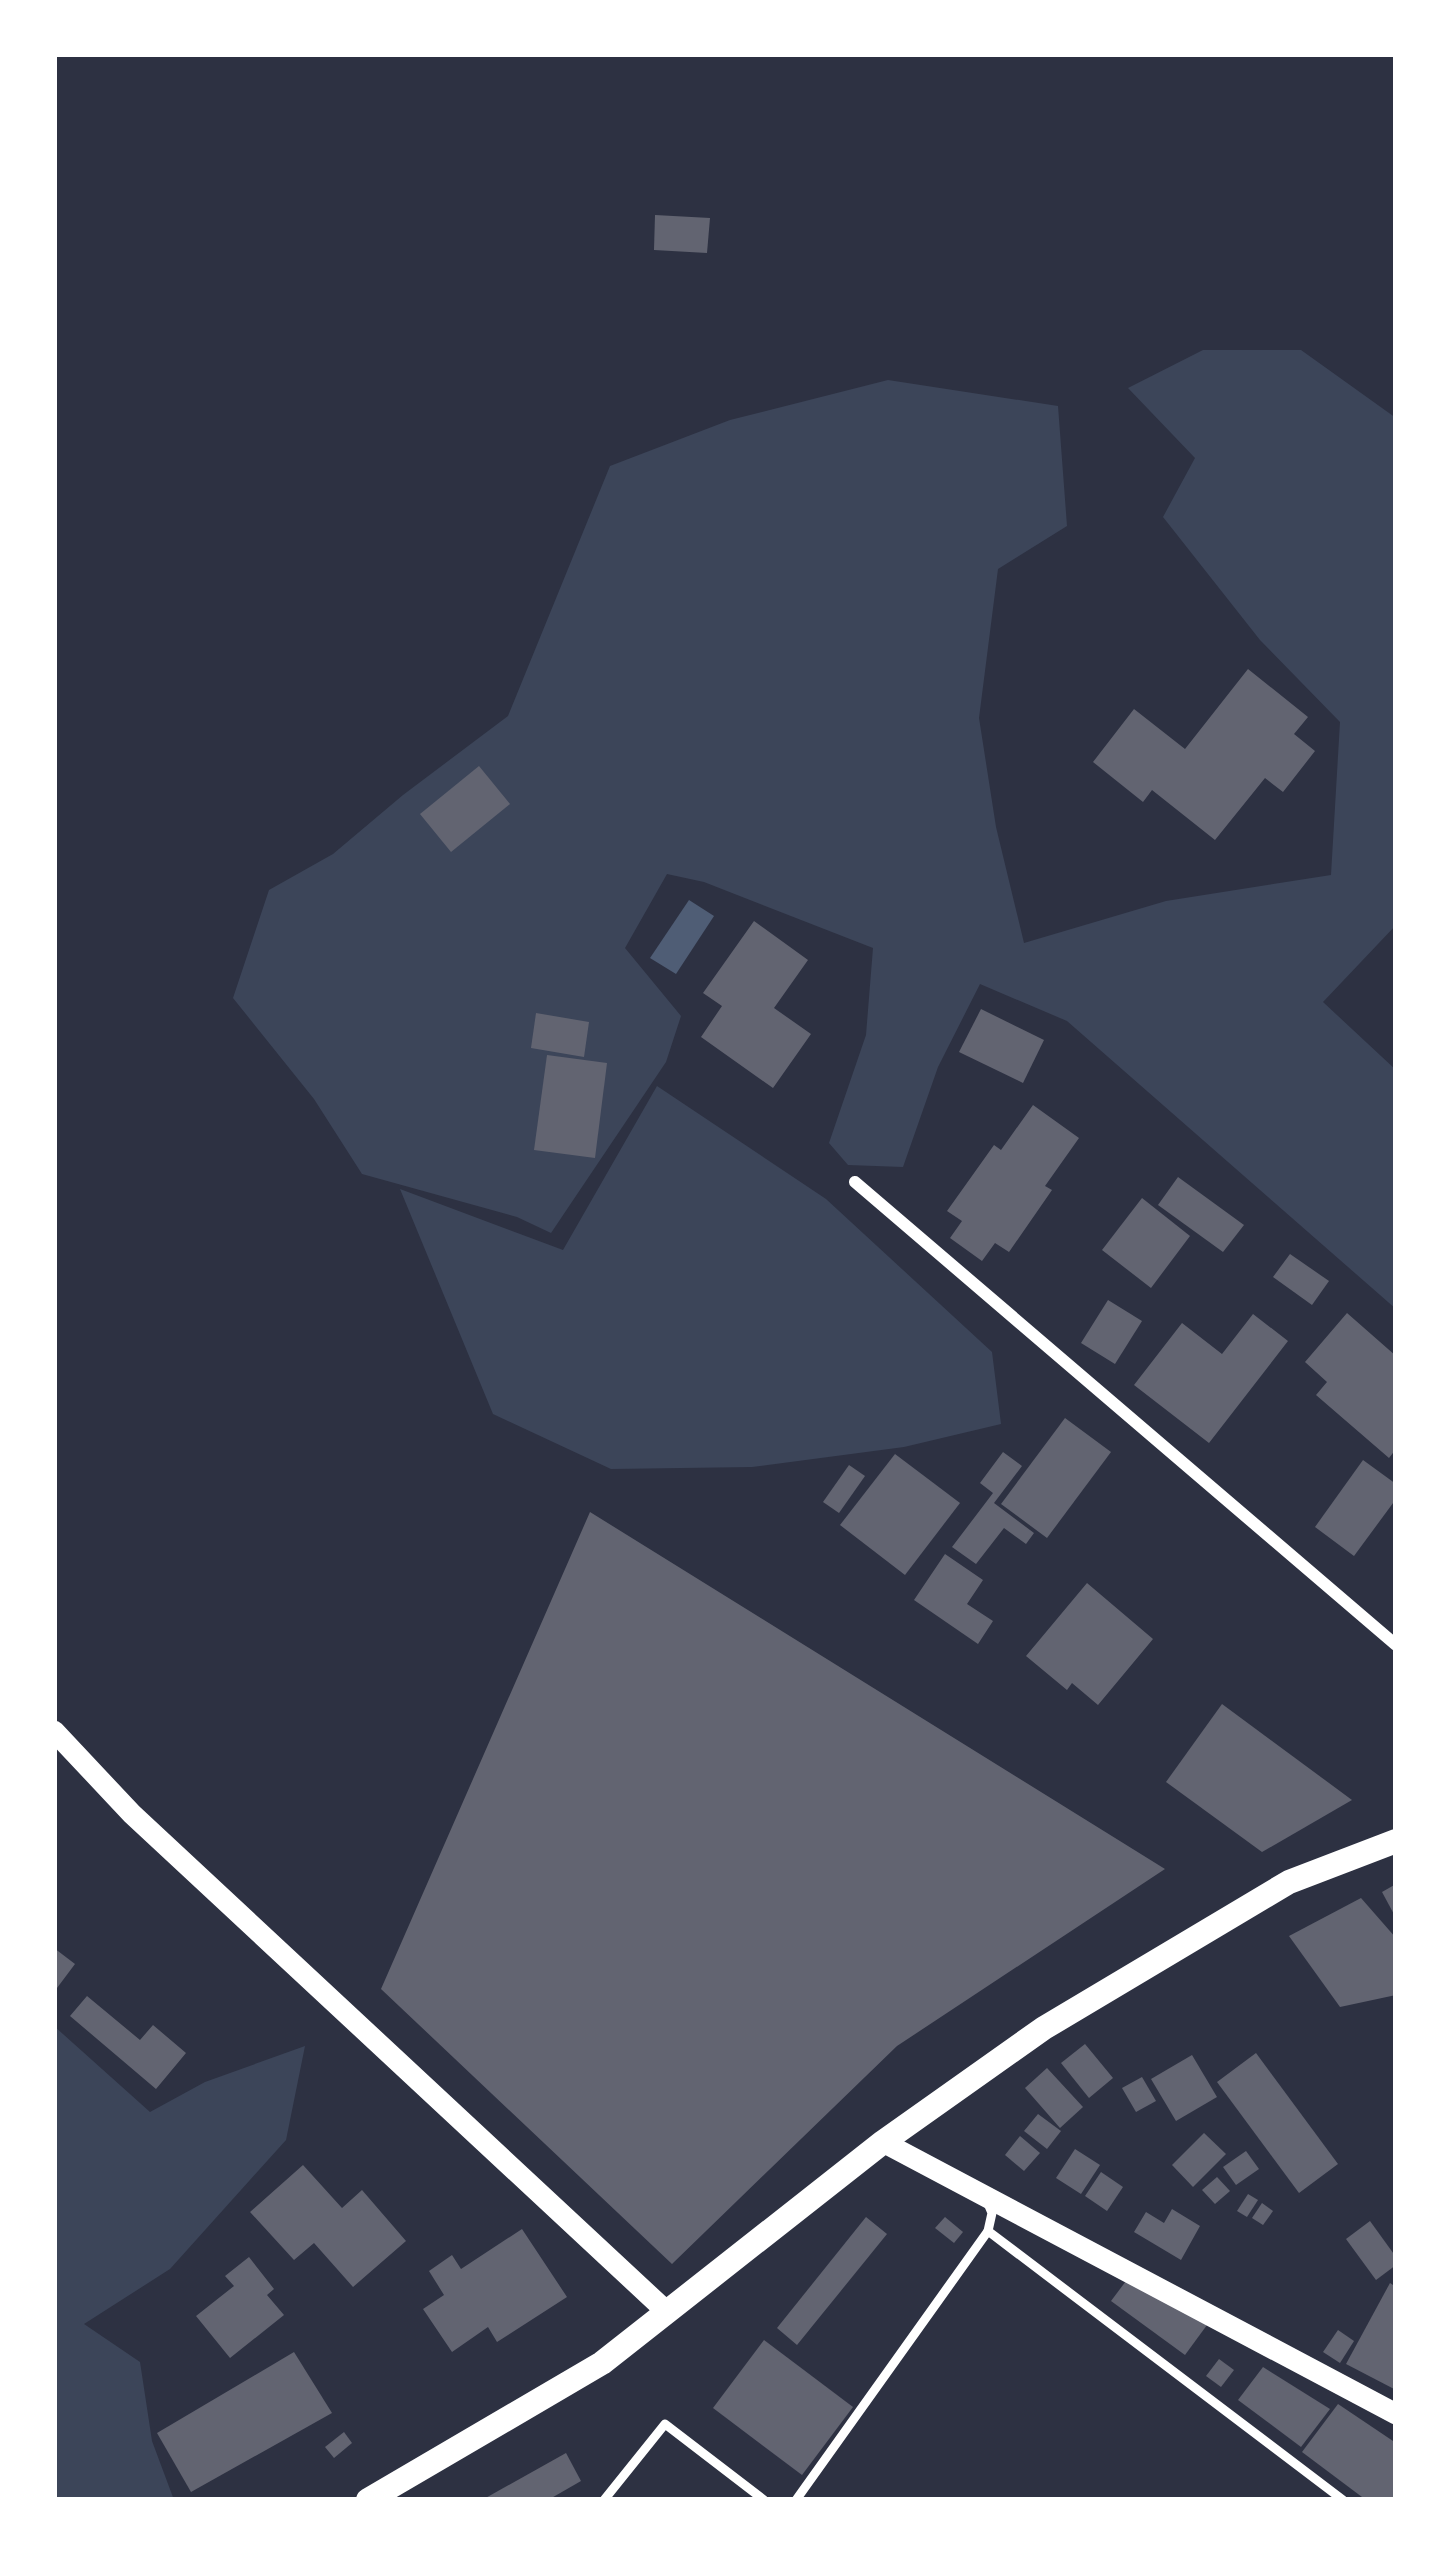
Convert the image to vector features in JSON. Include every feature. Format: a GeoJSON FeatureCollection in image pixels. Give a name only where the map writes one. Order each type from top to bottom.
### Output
{"type":"FeatureCollection","features":[{"type":"Feature","properties":{"kind":"main road"},"geometry":{"type":"LineString","coordinates":[[368,2500],[602,2363],[883,2142],[1044,2028],[1289,1882],[1396,1841]]}},
{"type":"Feature","properties":{"kind":"street"},"geometry":{"type":"LineString","coordinates":[[855,1182],[1396,1645]]}},
{"type":"Feature","properties":{"kind":"street"},"geometry":{"type":"LineString","coordinates":[[54,1731],[132,1814],[667,2312]]}},
{"type":"Feature","properties":{"kind":"street"},"geometry":{"type":"LineString","coordinates":[[883,2142],[1396,2414]]}},
{"type":"Feature","properties":{"kind":"lane"},"geometry":{"type":"LineString","coordinates":[[796,2500],[988,2231],[992,2213],[985,2196]]}},
{"type":"Feature","properties":{"kind":"lane"},"geometry":{"type":"LineString","coordinates":[[988,2231],[1343,2500]]}},
{"type":"Feature","properties":{"kind":"lane"},"geometry":{"type":"LineString","coordinates":[[604,2500],[665,2424],[764,2500]]}},
{"type":"Feature","properties":{"kind":"shaded area"},"geometry":{"type":"Polygon","coordinates":[[[1203,350],[1301,350],[1396,418],[1396,925],[1323,1002],[1396,1070],[1396,1309],[1067,1021],[980,984],[938,1067],[903,1167],[848,1165],[829,1143],[866,1035],[873,948],[704,882],[667,874],[625,948],[681,1016],[666,1062],[551,1233],[517,1217],[362,1174],[314,1099],[233,998],[269,890],[333,854],[508,716],[610,466],[730,420],[888,380],[1058,406],[1067,526],[998,569],[979,718],[996,827],[1024,943],[1166,901],[1331,875],[1340,722],[1260,640],[1163,517],[1195,458],[1128,388],[1203,350]]]}},
{"type":"Feature","properties":{"kind":"shaded area"},"geometry":{"type":"Polygon","coordinates":[[[689,900],[714,916],[676,974],[650,958],[689,900]]]}},
{"type":"Feature","properties":{"kind":"shaded area"},"geometry":{"type":"Polygon","coordinates":[[[657,1086],[826,1199],[992,1352],[1001,1424],[904,1447],[752,1467],[611,1469],[493,1414],[400,1189],[563,1250],[657,1086]]]}},
{"type":"Feature","properties":{"kind":"shaded area"},"geometry":{"type":"Polygon","coordinates":[[[54,2026],[150,2112],[205,2082],[305,2046],[286,2140],[170,2269],[84,2324],[140,2362],[152,2441],[174,2500],[54,2500],[54,2026]]]}},
{"type":"Feature","properties":{"kind":"building"},"geometry":{"type":"Polygon","coordinates":[[[655,215],[710,218],[707,253],[654,250],[655,215]]]}},
{"type":"Feature","properties":{"kind":"building"},"geometry":{"type":"Polygon","coordinates":[[[1248,669],[1308,717],[1294,734],[1315,751],[1283,792],[1265,778],[1215,840],[1152,790],[1143,802],[1093,762],[1134,709],[1185,749],[1248,669]]]}},
{"type":"Feature","properties":{"kind":"building"},"geometry":{"type":"Polygon","coordinates":[[[479,766],[510,804],[451,852],[420,814],[479,766]]]}},
{"type":"Feature","properties":{"kind":"building"},"geometry":{"type":"Polygon","coordinates":[[[754,921],[808,960],[774,1008],[811,1034],[773,1088],[701,1037],[722,1006],[703,993],[754,921]]]}},
{"type":"Feature","properties":{"kind":"building"},"geometry":{"type":"Polygon","coordinates":[[[981,1009],[1044,1040],[1023,1083],[959,1052],[981,1009]]]}},
{"type":"Feature","properties":{"kind":"building"},"geometry":{"type":"Polygon","coordinates":[[[536,1013],[589,1022],[584,1057],[531,1048],[536,1013]]]}},
{"type":"Feature","properties":{"kind":"building"},"geometry":{"type":"Polygon","coordinates":[[[547,1055],[607,1063],[595,1158],[534,1150],[547,1055]]]}},
{"type":"Feature","properties":{"kind":"building"},"geometry":{"type":"Polygon","coordinates":[[[1033,1105],[1079,1138],[1045,1186],[1052,1190],[1009,1252],[995,1243],[982,1261],[950,1238],[962,1221],[947,1211],[994,1145],[1001,1150],[1033,1105]]]}},
{"type":"Feature","properties":{"kind":"building"},"geometry":{"type":"Polygon","coordinates":[[[1178,1177],[1244,1225],[1223,1252],[1158,1205],[1178,1177]]]}},
{"type":"Feature","properties":{"kind":"building"},"geometry":{"type":"Polygon","coordinates":[[[1142,1198],[1190,1236],[1151,1288],[1102,1250],[1142,1198]]]}},
{"type":"Feature","properties":{"kind":"building"},"geometry":{"type":"Polygon","coordinates":[[[1290,1254],[1329,1281],[1312,1305],[1273,1277],[1290,1254]]]}},
{"type":"Feature","properties":{"kind":"building"},"geometry":{"type":"Polygon","coordinates":[[[1108,1300],[1142,1321],[1115,1364],[1081,1343],[1108,1300]]]}},
{"type":"Feature","properties":{"kind":"building"},"geometry":{"type":"Polygon","coordinates":[[[1347,1313],[1396,1356],[1396,1449],[1389,1458],[1316,1395],[1327,1382],[1305,1362],[1347,1313]]]}},
{"type":"Feature","properties":{"kind":"building"},"geometry":{"type":"Polygon","coordinates":[[[1253,1314],[1288,1341],[1209,1443],[1134,1385],[1182,1323],[1222,1354],[1253,1314]]]}},
{"type":"Feature","properties":{"kind":"building"},"geometry":{"type":"Polygon","coordinates":[[[1065,1418],[1111,1452],[1047,1538],[1001,1504],[1065,1418]]]}},
{"type":"Feature","properties":{"kind":"building"},"geometry":{"type":"Polygon","coordinates":[[[1003,1452],[1022,1466],[994,1503],[1034,1533],[1026,1544],[1004,1528],[976,1564],[952,1547],[993,1493],[980,1483],[1003,1452]]]}},
{"type":"Feature","properties":{"kind":"building"},"geometry":{"type":"Polygon","coordinates":[[[895,1454],[960,1503],[905,1575],[840,1525],[895,1454]]]}},
{"type":"Feature","properties":{"kind":"building"},"geometry":{"type":"Polygon","coordinates":[[[1363,1460],[1396,1484],[1396,1499],[1354,1556],[1315,1527],[1363,1460]]]}},
{"type":"Feature","properties":{"kind":"building"},"geometry":{"type":"Polygon","coordinates":[[[849,1465],[865,1476],[839,1513],[823,1502],[849,1465]]]}},
{"type":"Feature","properties":{"kind":"building"},"geometry":{"type":"Polygon","coordinates":[[[590,1512],[1165,1869],[897,2046],[672,2264],[381,1989],[590,1512]]]}},
{"type":"Feature","properties":{"kind":"building"},"geometry":{"type":"Polygon","coordinates":[[[945,1554],[983,1580],[967,1604],[993,1621],[978,1644],[914,1600],[945,1554]]]}},
{"type":"Feature","properties":{"kind":"building"},"geometry":{"type":"Polygon","coordinates":[[[1087,1583],[1153,1639],[1098,1705],[1072,1683],[1067,1690],[1026,1656],[1087,1583]]]}},
{"type":"Feature","properties":{"kind":"building"},"geometry":{"type":"Polygon","coordinates":[[[1222,1704],[1352,1800],[1262,1852],[1166,1782],[1222,1704]]]}},
{"type":"Feature","properties":{"kind":"building"},"geometry":{"type":"Polygon","coordinates":[[[1396,1884],[1396,1918],[1382,1892],[1396,1884]]]}},
{"type":"Feature","properties":{"kind":"building"},"geometry":{"type":"Polygon","coordinates":[[[1361,1898],[1396,1938],[1396,1995],[1340,2007],[1289,1936],[1361,1898]]]}},
{"type":"Feature","properties":{"kind":"building"},"geometry":{"type":"Polygon","coordinates":[[[54,1948],[75,1964],[54,1992],[54,1948]]]}},
{"type":"Feature","properties":{"kind":"building"},"geometry":{"type":"Polygon","coordinates":[[[87,1996],[140,2040],[153,2025],[186,2053],[156,2089],[70,2016],[87,1996]]]}},
{"type":"Feature","properties":{"kind":"building"},"geometry":{"type":"Polygon","coordinates":[[[1085,2044],[1113,2078],[1089,2098],[1061,2063],[1085,2044]]]}},
{"type":"Feature","properties":{"kind":"building"},"geometry":{"type":"Polygon","coordinates":[[[1256,2053],[1338,2164],[1299,2193],[1217,2082],[1256,2053]]]}},
{"type":"Feature","properties":{"kind":"building"},"geometry":{"type":"Polygon","coordinates":[[[1192,2055],[1217,2097],[1176,2121],[1151,2079],[1192,2055]]]}},
{"type":"Feature","properties":{"kind":"building"},"geometry":{"type":"Polygon","coordinates":[[[1047,2068],[1083,2107],[1060,2128],[1025,2088],[1047,2068]]]}},
{"type":"Feature","properties":{"kind":"building"},"geometry":{"type":"Polygon","coordinates":[[[1142,2077],[1156,2101],[1136,2112],[1122,2088],[1142,2077]]]}},
{"type":"Feature","properties":{"kind":"building"},"geometry":{"type":"Polygon","coordinates":[[[1038,2114],[1061,2131],[1047,2149],[1024,2131],[1038,2114]]]}},
{"type":"Feature","properties":{"kind":"building"},"geometry":{"type":"Polygon","coordinates":[[[1204,2133],[1226,2154],[1193,2187],[1172,2165],[1204,2133]]]}},
{"type":"Feature","properties":{"kind":"building"},"geometry":{"type":"Polygon","coordinates":[[[1020,2136],[1040,2153],[1024,2171],[1005,2155],[1020,2136]]]}},
{"type":"Feature","properties":{"kind":"building"},"geometry":{"type":"Polygon","coordinates":[[[1075,2149],[1100,2165],[1081,2194],[1056,2178],[1075,2149]]]}},
{"type":"Feature","properties":{"kind":"building"},"geometry":{"type":"Polygon","coordinates":[[[1246,2151],[1259,2169],[1236,2185],[1223,2167],[1246,2151]]]}},
{"type":"Feature","properties":{"kind":"building"},"geometry":{"type":"Polygon","coordinates":[[[303,2165],[342,2208],[362,2190],[406,2241],[353,2287],[314,2243],[294,2260],[250,2212],[303,2165]]]}},
{"type":"Feature","properties":{"kind":"building"},"geometry":{"type":"Polygon","coordinates":[[[1101,2172],[1123,2187],[1107,2211],[1085,2196],[1101,2172]]]}},
{"type":"Feature","properties":{"kind":"building"},"geometry":{"type":"Polygon","coordinates":[[[1217,2177],[1230,2191],[1215,2204],[1202,2190],[1217,2177]]]}},
{"type":"Feature","properties":{"kind":"building"},"geometry":{"type":"Polygon","coordinates":[[[1248,2194],[1258,2200],[1247,2217],[1237,2211],[1248,2194]]]}},
{"type":"Feature","properties":{"kind":"building"},"geometry":{"type":"Polygon","coordinates":[[[1262,2203],[1273,2211],[1263,2225],[1252,2218],[1262,2203]]]}},
{"type":"Feature","properties":{"kind":"building"},"geometry":{"type":"Polygon","coordinates":[[[1172,2209],[1200,2226],[1181,2260],[1134,2232],[1146,2212],[1164,2223],[1172,2209]]]}},
{"type":"Feature","properties":{"kind":"building"},"geometry":{"type":"Polygon","coordinates":[[[866,2217],[887,2234],[797,2345],[777,2328],[866,2217]]]}},
{"type":"Feature","properties":{"kind":"building"},"geometry":{"type":"Polygon","coordinates":[[[945,2217],[963,2232],[954,2243],[935,2228],[945,2217]]]}},
{"type":"Feature","properties":{"kind":"building"},"geometry":{"type":"Polygon","coordinates":[[[1370,2221],[1396,2257],[1396,2265],[1376,2280],[1346,2239],[1370,2221]]]}},
{"type":"Feature","properties":{"kind":"building"},"geometry":{"type":"Polygon","coordinates":[[[522,2229],[567,2297],[497,2342],[488,2327],[452,2352],[423,2309],[444,2295],[429,2271],[452,2255],[461,2269],[522,2229]]]}},
{"type":"Feature","properties":{"kind":"building"},"geometry":{"type":"Polygon","coordinates":[[[249,2257],[274,2289],[267,2295],[284,2315],[230,2358],[196,2316],[234,2286],[225,2276],[249,2257]]]}},
{"type":"Feature","properties":{"kind":"building"},"geometry":{"type":"Polygon","coordinates":[[[1126,2281],[1207,2325],[1185,2355],[1111,2301],[1126,2281]]]}},
{"type":"Feature","properties":{"kind":"building"},"geometry":{"type":"Polygon","coordinates":[[[1390,2283],[1396,2287],[1396,2390],[1346,2364],[1390,2283]]]}},
{"type":"Feature","properties":{"kind":"building"},"geometry":{"type":"Polygon","coordinates":[[[1338,2330],[1354,2341],[1340,2363],[1323,2352],[1338,2330]]]}},
{"type":"Feature","properties":{"kind":"building"},"geometry":{"type":"Polygon","coordinates":[[[764,2340],[853,2407],[802,2475],[713,2408],[764,2340]]]}},
{"type":"Feature","properties":{"kind":"building"},"geometry":{"type":"Polygon","coordinates":[[[294,2352],[332,2413],[191,2492],[157,2433],[294,2352]]]}},
{"type":"Feature","properties":{"kind":"building"},"geometry":{"type":"Polygon","coordinates":[[[1219,2359],[1234,2370],[1221,2387],[1206,2376],[1219,2359]]]}},
{"type":"Feature","properties":{"kind":"building"},"geometry":{"type":"Polygon","coordinates":[[[1263,2367],[1330,2409],[1301,2447],[1238,2400],[1263,2367]]]}},
{"type":"Feature","properties":{"kind":"building"},"geometry":{"type":"Polygon","coordinates":[[[1338,2404],[1396,2443],[1396,2500],[1366,2500],[1302,2452],[1338,2404]]]}},
{"type":"Feature","properties":{"kind":"building"},"geometry":{"type":"Polygon","coordinates":[[[344,2432],[352,2443],[334,2458],[325,2447],[344,2432]]]}},
{"type":"Feature","properties":{"kind":"building"},"geometry":{"type":"Polygon","coordinates":[[[566,2453],[581,2481],[548,2500],[482,2500],[566,2453]]]}}]}
